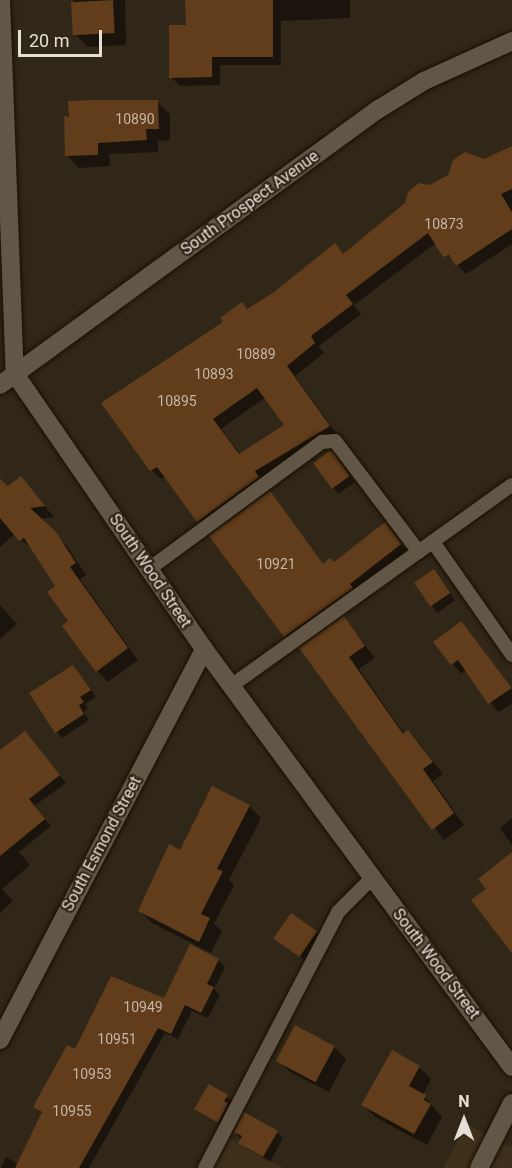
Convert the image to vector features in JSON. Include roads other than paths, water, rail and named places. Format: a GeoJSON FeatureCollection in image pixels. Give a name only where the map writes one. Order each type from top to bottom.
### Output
{"type":"FeatureCollection","features":[{"type":"Feature","properties":{"kind":"street"},"geometry":{"type":"LineString","coordinates":[[1,0],[15,374]]}},
{"type":"Feature","properties":{"kind":"street","name":"South Prospect Avenue"},"geometry":{"type":"LineString","coordinates":[[0,385],[379,109],[424,81],[512,41]]}},
{"type":"Feature","properties":{"kind":"street","name":"South Wood Street"},"geometry":{"type":"LineString","coordinates":[[15,374],[204,649],[512,1067]]}},
{"type":"Feature","properties":{"kind":"street","name":"South Esmond Street"},"geometry":{"type":"LineString","coordinates":[[0,1040],[204,649]]}},
{"type":"Feature","properties":{"kind":"street"},"geometry":{"type":"LineString","coordinates":[[479,1168],[512,1103]]}},
{"type":"Feature","properties":{"kind":"lane"},"geometry":{"type":"LineString","coordinates":[[149,569],[322,442],[335,441],[419,552]]}},
{"type":"Feature","properties":{"kind":"lane"},"geometry":{"type":"LineString","coordinates":[[231,686],[512,485]]}},
{"type":"Feature","properties":{"kind":"lane"},"geometry":{"type":"LineString","coordinates":[[433,542],[512,655]]}},
{"type":"Feature","properties":{"kind":"lane"},"geometry":{"type":"LineString","coordinates":[[205,1168],[338,912],[372,878]]}}]}
